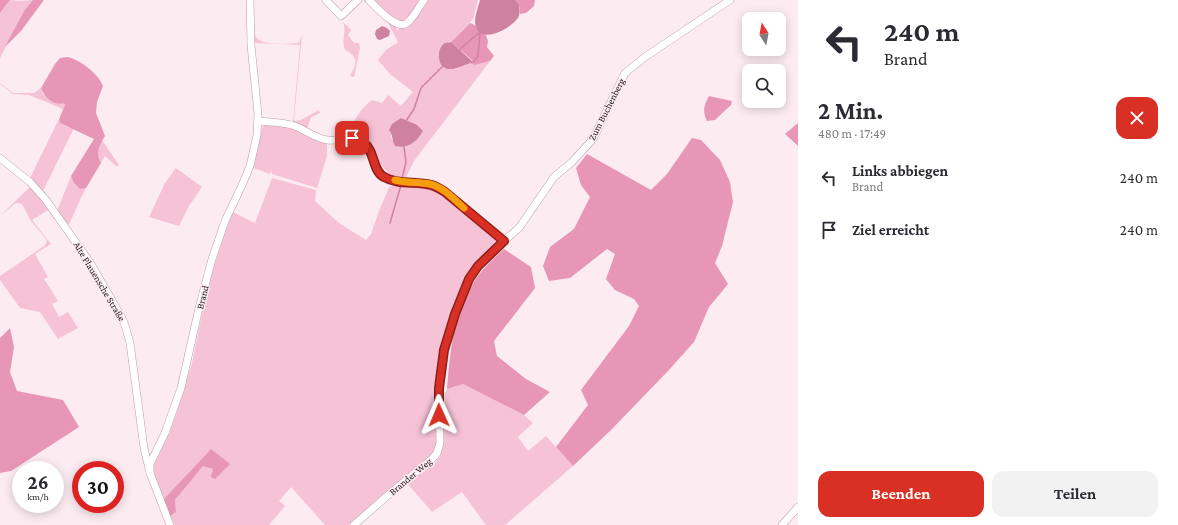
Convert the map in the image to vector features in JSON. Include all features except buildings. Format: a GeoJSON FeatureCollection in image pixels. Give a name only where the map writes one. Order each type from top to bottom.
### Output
{"type":"FeatureCollection","features":[{"type":"Feature","properties":{"kind":"street","name":"Brand"},"geometry":{"type":"LineString","coordinates":[[150,473],[150,464],[165,433],[181,388],[199,308],[218,240],[250,166],[257,135],[258,121],[251,45],[250,0]]}},
{"type":"Feature","properties":{"kind":"street"},"geometry":{"type":"LineString","coordinates":[[326,0],[341,16],[358,0]]}},
{"type":"Feature","properties":{"kind":"street"},"geometry":{"type":"LineString","coordinates":[[369,0],[395,24],[402,25],[406,24],[411,19],[424,0]]}},
{"type":"Feature","properties":{"kind":"street","name":"Zum Buchenberg"},"geometry":{"type":"LineString","coordinates":[[504,241],[519,228],[554,178],[572,162],[593,139],[625,73],[645,57],[730,0]]}},
{"type":"Feature","properties":{"kind":"street"},"geometry":{"type":"LineString","coordinates":[[258,121],[293,125],[328,140],[349,138],[362,141],[368,147],[380,173],[385,178],[402,182],[436,186],[504,241]]}},
{"type":"Feature","properties":{"kind":"street","name":"Alte Plauensche Straße"},"geometry":{"type":"LineString","coordinates":[[0,158],[30,182],[49,205],[91,264],[126,325],[130,343],[144,448],[150,473],[170,525]]}},
{"type":"Feature","properties":{"kind":"street","name":"Brander Weg"},"geometry":{"type":"LineString","coordinates":[[354,525],[432,459],[437,453],[440,443],[439,388],[444,350],[448,334],[469,279],[478,266],[504,241]]}},
{"type":"Feature","properties":{"kind":"street"},"geometry":{"type":"LineString","coordinates":[[782,525],[798,507]]}},
{"type":"Feature","properties":{"kind":"shaded area"},"geometry":{"type":"Polygon","coordinates":[[[0,0],[10,0],[0,13],[0,0]]]}},
{"type":"Feature","properties":{"kind":"shaded area"},"geometry":{"type":"Polygon","coordinates":[[[10,0],[33,0],[24,11],[0,58],[0,13],[10,0]]]}},
{"type":"Feature","properties":{"kind":"shaded area"},"geometry":{"type":"Polygon","coordinates":[[[33,0],[44,0],[21,31],[5,47],[24,11],[33,0]]]}},
{"type":"Feature","properties":{"kind":"shaded area"},"geometry":{"type":"Polygon","coordinates":[[[363,0],[366,0],[395,26],[398,31],[399,27],[406,29],[428,0],[478,0],[473,19],[451,42],[445,43],[455,69],[469,63],[475,65],[490,61],[414,161],[405,180],[386,176],[388,173],[356,136],[351,134],[353,124],[358,115],[372,100],[382,103],[388,95],[401,106],[413,92],[390,74],[378,60],[386,50],[398,42],[387,21],[363,0]],[[401,118],[392,130],[391,135],[398,147],[402,147],[413,143],[423,131],[401,118]]]}},
{"type":"Feature","properties":{"kind":"shaded area"},"geometry":{"type":"Polygon","coordinates":[[[371,0],[422,0],[406,23],[399,24],[371,0]]]}},
{"type":"Feature","properties":{"kind":"shaded area"},"geometry":{"type":"Polygon","coordinates":[[[480,0],[515,0],[519,4],[519,16],[511,25],[498,32],[485,34],[479,32],[475,21],[480,0]]]}},
{"type":"Feature","properties":{"kind":"shaded area"},"geometry":{"type":"Polygon","coordinates":[[[515,0],[535,0],[534,6],[526,13],[520,14],[519,4],[515,0]]]}},
{"type":"Feature","properties":{"kind":"shaded area"},"geometry":{"type":"Polygon","coordinates":[[[343,22],[351,30],[348,35],[354,43],[359,43],[360,48],[354,77],[350,76],[355,64],[355,58],[345,50],[343,22]]]}},
{"type":"Feature","properties":{"kind":"shaded area"},"geometry":{"type":"Polygon","coordinates":[[[470,23],[486,35],[488,41],[487,47],[494,56],[490,61],[475,65],[469,63],[473,61],[451,42],[470,23]]]}},
{"type":"Feature","properties":{"kind":"shaded area"},"geometry":{"type":"Polygon","coordinates":[[[382,26],[390,31],[389,36],[380,40],[377,39],[375,34],[376,30],[382,26]]]}},
{"type":"Feature","properties":{"kind":"shaded area"},"geometry":{"type":"Polygon","coordinates":[[[254,31],[257,38],[262,42],[285,44],[299,43],[302,34],[294,119],[295,121],[301,120],[319,110],[320,113],[311,117],[307,129],[293,122],[300,45],[253,43],[254,31]]]}},
{"type":"Feature","properties":{"kind":"shaded area"},"geometry":{"type":"Polygon","coordinates":[[[451,42],[473,62],[454,69],[444,68],[439,58],[440,49],[445,43],[451,42]]]}},
{"type":"Feature","properties":{"kind":"shaded area"},"geometry":{"type":"Polygon","coordinates":[[[68,57],[78,61],[93,72],[101,81],[103,86],[97,102],[96,113],[105,136],[98,150],[98,156],[101,163],[86,188],[80,189],[74,183],[71,176],[94,139],[60,123],[59,119],[65,105],[63,103],[59,104],[50,100],[41,88],[60,58],[68,57]]]}},
{"type":"Feature","properties":{"kind":"shaded area"},"geometry":{"type":"Polygon","coordinates":[[[0,83],[13,93],[34,93],[41,88],[43,94],[65,105],[63,109],[29,95],[13,94],[0,83]]]}},
{"type":"Feature","properties":{"kind":"shaded area"},"geometry":{"type":"Polygon","coordinates":[[[709,96],[732,101],[731,105],[715,120],[707,121],[704,114],[704,108],[709,96]]]}},
{"type":"Feature","properties":{"kind":"shaded area"},"geometry":{"type":"Polygon","coordinates":[[[401,118],[417,125],[423,131],[412,144],[400,147],[395,146],[389,130],[392,124],[401,118]]]}},
{"type":"Feature","properties":{"kind":"shaded area"},"geometry":{"type":"Polygon","coordinates":[[[59,119],[60,123],[67,127],[74,128],[43,191],[30,178],[59,119]]]}},
{"type":"Feature","properties":{"kind":"shaded area"},"geometry":{"type":"Polygon","coordinates":[[[798,123],[798,146],[785,134],[798,123]]]}},
{"type":"Feature","properties":{"kind":"shaded area"},"geometry":{"type":"Polygon","coordinates":[[[268,124],[295,128],[327,144],[327,156],[317,188],[272,174],[271,170],[270,174],[253,168],[262,128],[264,125],[268,124]]]}},
{"type":"Feature","properties":{"kind":"shaded area"},"geometry":{"type":"Polygon","coordinates":[[[692,138],[701,140],[720,160],[730,182],[733,202],[722,246],[715,263],[728,284],[709,307],[694,342],[611,430],[573,466],[556,447],[588,405],[581,390],[629,326],[639,306],[634,299],[615,290],[606,279],[615,254],[607,249],[570,278],[549,281],[543,266],[550,247],[574,229],[590,197],[581,185],[576,168],[587,154],[651,190],[667,174],[692,138]]]}},
{"type":"Feature","properties":{"kind":"shaded area"},"geometry":{"type":"Polygon","coordinates":[[[102,140],[119,165],[117,167],[105,156],[101,163],[98,157],[98,151],[102,140]]]}},
{"type":"Feature","properties":{"kind":"shaded area"},"geometry":{"type":"Polygon","coordinates":[[[176,168],[202,187],[189,206],[179,226],[149,217],[165,183],[176,168]]]}},
{"type":"Feature","properties":{"kind":"shaded area"},"geometry":{"type":"Polygon","coordinates":[[[71,176],[74,183],[80,189],[86,188],[68,226],[57,211],[71,176]]]}},
{"type":"Feature","properties":{"kind":"shaded area"},"geometry":{"type":"Polygon","coordinates":[[[272,178],[316,190],[315,201],[339,223],[366,240],[371,234],[389,187],[403,182],[436,189],[497,239],[497,243],[467,277],[444,333],[436,388],[438,439],[436,452],[349,525],[325,525],[291,487],[279,501],[285,506],[269,525],[175,525],[170,516],[176,512],[175,500],[203,465],[213,469],[215,479],[211,449],[163,500],[152,468],[169,434],[178,409],[192,363],[208,285],[233,212],[255,223],[272,178]]]}},
{"type":"Feature","properties":{"kind":"shaded area"},"geometry":{"type":"Polygon","coordinates":[[[29,188],[33,189],[55,218],[54,219],[48,210],[32,220],[51,244],[35,254],[48,277],[44,279],[58,301],[52,304],[59,317],[68,312],[78,328],[58,339],[40,312],[20,308],[0,280],[0,276],[44,246],[47,242],[31,221],[22,204],[16,203],[0,216],[29,188]]]}},
{"type":"Feature","properties":{"kind":"shaded area"},"geometry":{"type":"Polygon","coordinates":[[[504,249],[531,267],[535,288],[494,341],[497,356],[526,379],[550,392],[524,415],[463,384],[447,389],[454,334],[466,295],[476,278],[504,249]]]}},
{"type":"Feature","properties":{"kind":"shaded area"},"geometry":{"type":"Polygon","coordinates":[[[10,328],[14,347],[10,372],[17,391],[63,400],[79,427],[26,461],[12,461],[12,470],[0,473],[0,338],[10,328]]]}},
{"type":"Feature","properties":{"kind":"shaded area"},"geometry":{"type":"Polygon","coordinates":[[[463,384],[524,415],[533,423],[518,437],[528,451],[546,436],[573,466],[505,525],[486,525],[462,492],[432,512],[406,482],[428,469],[439,458],[444,437],[445,393],[447,389],[463,384]]]}},
{"type":"Feature","properties":{"kind":"shaded area"},"geometry":{"type":"Polygon","coordinates":[[[211,449],[230,464],[215,479],[211,477],[213,469],[203,466],[175,500],[176,512],[170,516],[163,500],[211,449]]]}},
{"type":"Feature","properties":{"kind":"waterway"},"geometry":{"type":"LineString","coordinates":[[459,50],[480,32]]}},
{"type":"Feature","properties":{"kind":"waterway"},"geometry":{"type":"LineString","coordinates":[[473,62],[478,56],[480,32]]}},
{"type":"Feature","properties":{"kind":"waterway"},"geometry":{"type":"LineString","coordinates":[[406,121],[414,109],[421,88],[442,67]]}},
{"type":"Feature","properties":{"kind":"waterway"},"geometry":{"type":"LineString","coordinates":[[402,179],[406,162],[404,147]]}},
{"type":"Feature","properties":{"kind":"waterway"},"geometry":{"type":"LineString","coordinates":[[390,223],[401,185]]}},
{"type":"Feature","properties":{"kind":"slow traffic"},"geometry":{"type":"LineString","coordinates":[[395,180],[436,186],[464,208]]}},
{"type":"Feature","properties":{"kind":"route"},"geometry":{"type":"LineString","coordinates":[[352,138],[362,141],[365,144],[371,152],[377,168],[382,176],[402,182],[436,186],[504,241],[478,266],[469,279],[455,314],[444,350],[439,388],[439,415]]}}]}
